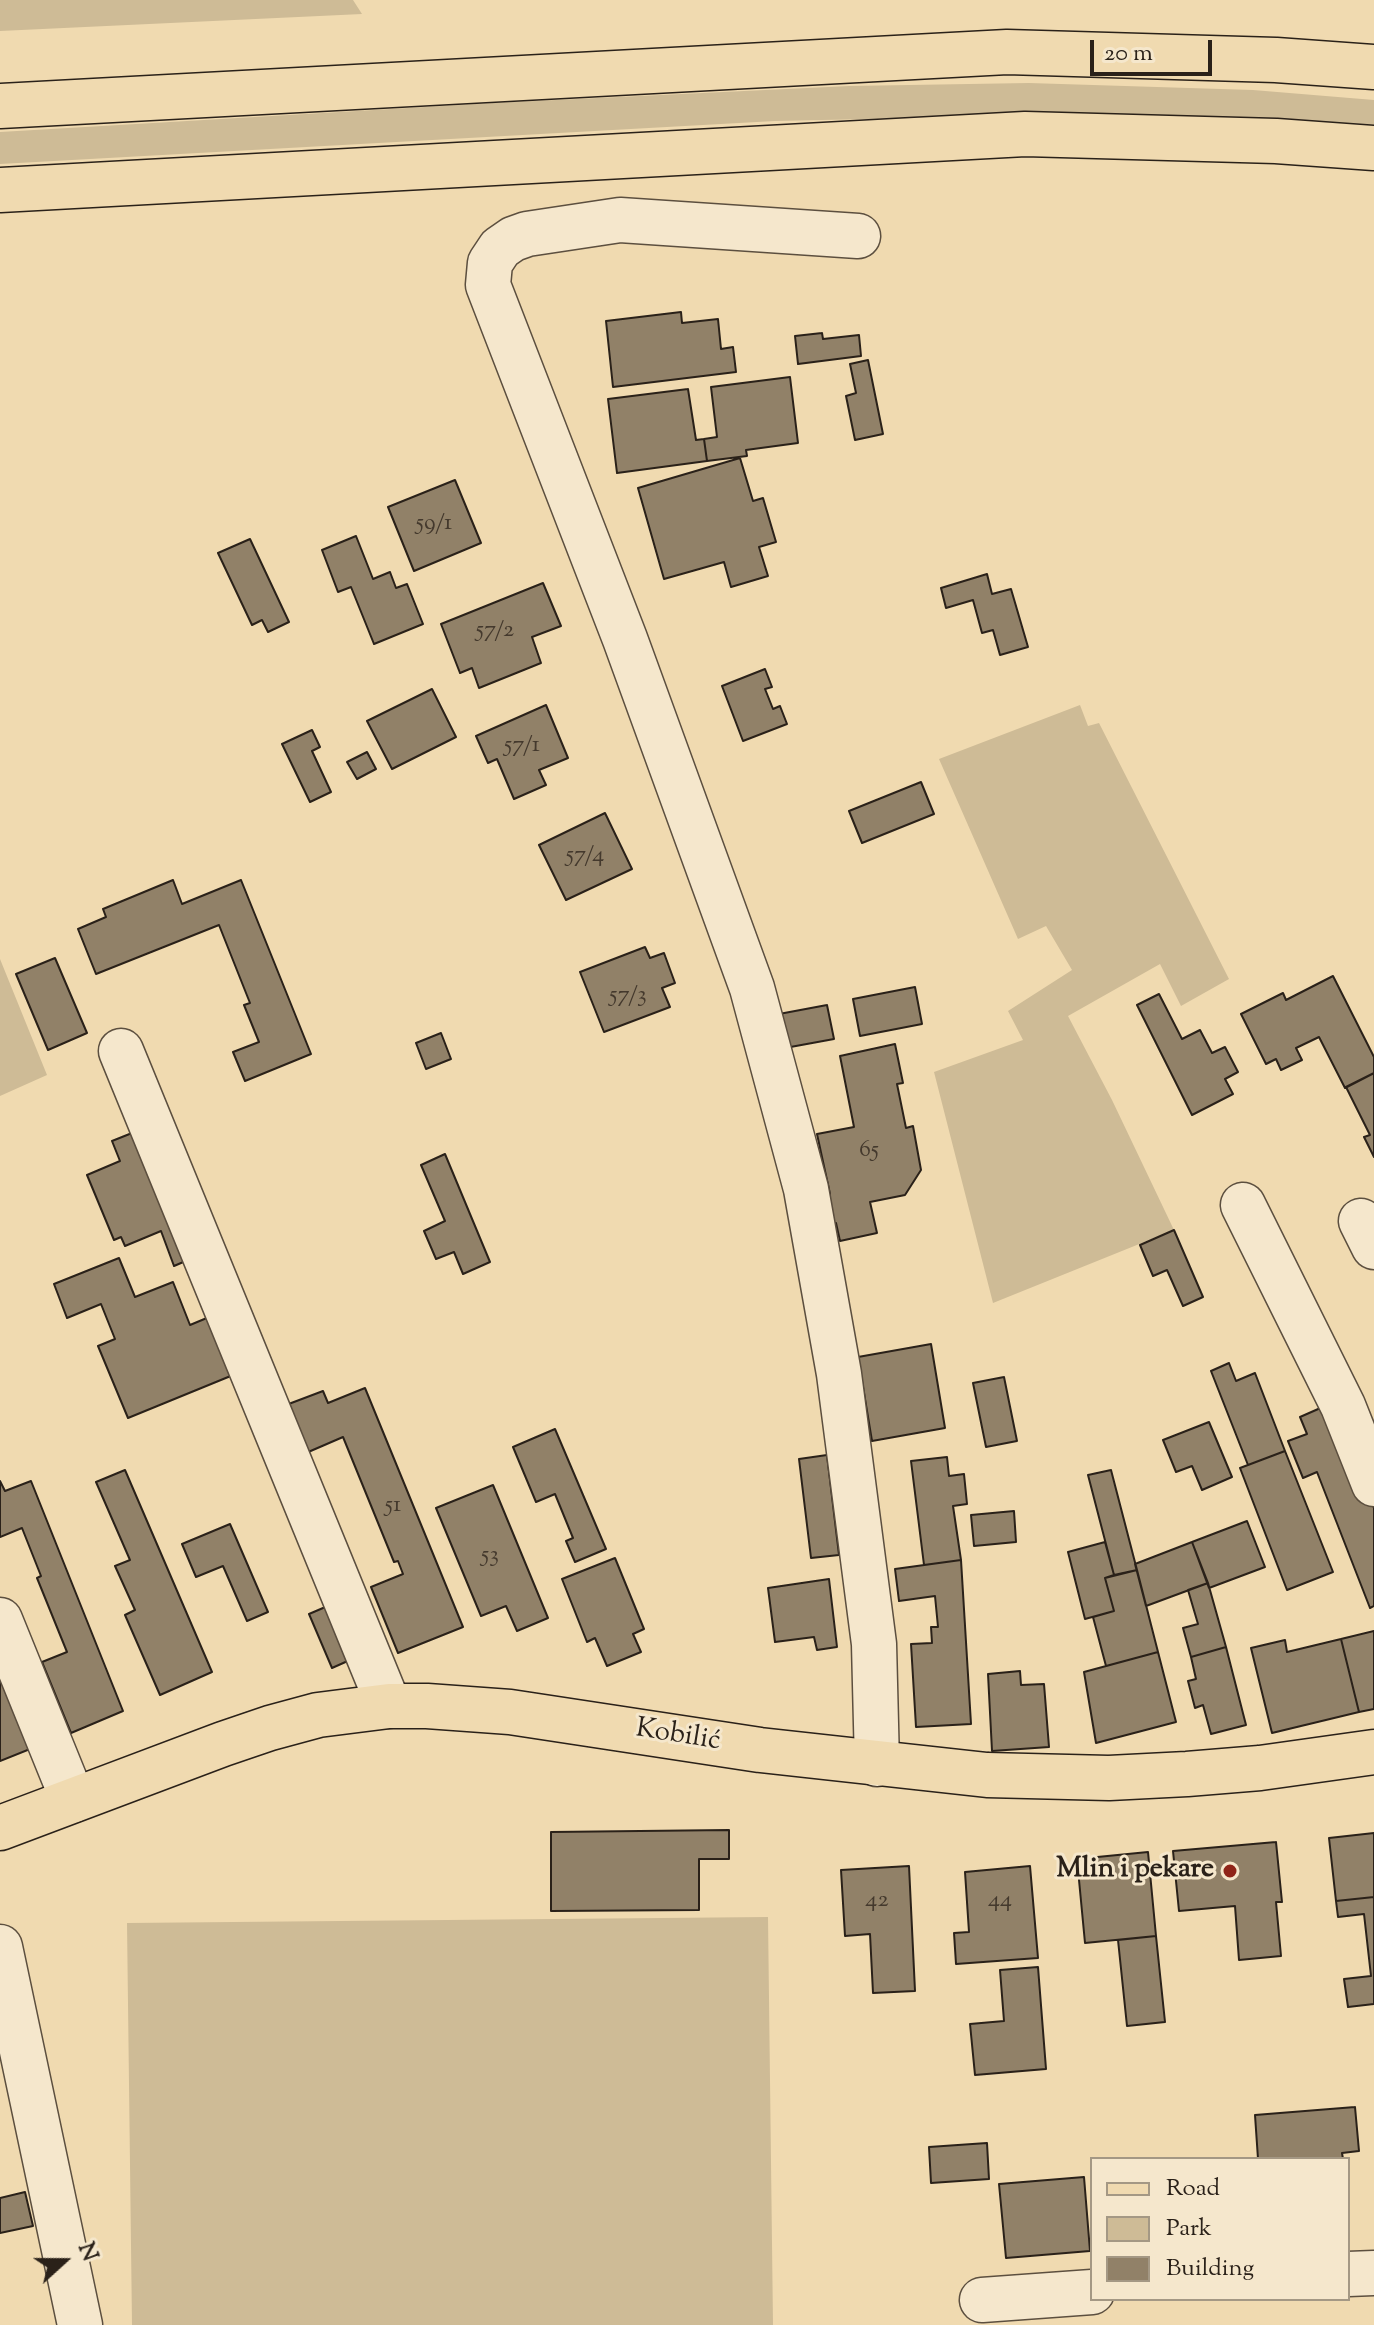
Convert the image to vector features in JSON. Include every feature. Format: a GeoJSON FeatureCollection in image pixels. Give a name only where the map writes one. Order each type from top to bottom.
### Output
{"type":"FeatureCollection","features":[{"type":"Feature","properties":{"kind":"main road"},"geometry":{"type":"LineString","coordinates":[[0,106],[1007,52],[1276,60],[1374,67]]}},
{"type":"Feature","properties":{"kind":"main road"},"geometry":{"type":"LineString","coordinates":[[0,190],[1025,134],[1276,141],[1374,148]]}},
{"type":"Feature","properties":{"kind":"main road","name":"Kobilić"},"geometry":{"type":"LineString","coordinates":[[0,1828],[270,1728],[318,1715],[389,1706],[510,1712],[760,1750],[987,1775],[1109,1778],[1260,1768],[1374,1752]]}},
{"type":"Feature","properties":{"kind":"street"},"geometry":{"type":"LineString","coordinates":[[858,236],[620,220],[527,234],[513,239],[500,248],[490,263],[488,285],[625,639],[752,988],[806,1189],[839,1374],[874,1644],[877,1764]]}},
{"type":"Feature","properties":{"kind":"street"},"geometry":{"type":"LineString","coordinates":[[121,1051],[389,1706]]}},
{"type":"Feature","properties":{"kind":"street"},"geometry":{"type":"LineString","coordinates":[[1243,1205],[1343,1406],[1374,1484]]}},
{"type":"Feature","properties":{"kind":"street"},"geometry":{"type":"LineString","coordinates":[[0,1620],[73,1800]]}},
{"type":"Feature","properties":{"kind":"street"},"geometry":{"type":"LineString","coordinates":[[0,1947],[80,2325]]}},
{"type":"Feature","properties":{"kind":"street"},"geometry":{"type":"LineString","coordinates":[[1350,2274],[1374,2273]]}},
{"type":"Feature","properties":{"kind":"street"},"geometry":{"type":"LineString","coordinates":[[982,2300],[1090,2292]]}},
{"type":"Feature","properties":{"kind":"green space"},"geometry":{"type":"Polygon","coordinates":[[[0,0],[353,0],[362,14],[0,31],[0,0]]]}},
{"type":"Feature","properties":{"kind":"green space"},"geometry":{"type":"Polygon","coordinates":[[[1029,83],[1253,90],[1374,100],[1374,131],[1012,116],[775,121],[0,164],[0,132],[849,86],[1029,83]]]}},
{"type":"Feature","properties":{"kind":"green space"},"geometry":{"type":"Polygon","coordinates":[[[1080,705],[1088,726],[1099,723],[1229,979],[1181,1006],[1160,964],[1068,1016],[1174,1230],[993,1303],[934,1072],[1023,1040],[1008,1011],[1072,970],[1046,926],[1018,939],[939,759],[1080,705]]]}},
{"type":"Feature","properties":{"kind":"green space"},"geometry":{"type":"Polygon","coordinates":[[[0,959],[47,1075],[0,1096],[0,959]]]}},
{"type":"Feature","properties":{"kind":"green space"},"geometry":{"type":"Polygon","coordinates":[[[768,1917],[773,2325],[132,2325],[127,1923],[768,1917]]]}},
{"type":"Feature","properties":{"kind":"building"},"geometry":{"type":"Polygon","coordinates":[[[681,312],[682,323],[718,319],[721,349],[733,347],[736,372],[613,387],[606,321],[681,312]]]}},
{"type":"Feature","properties":{"kind":"building"},"geometry":{"type":"Polygon","coordinates":[[[822,333],[823,339],[859,335],[861,356],[798,364],[795,336],[822,333]]]}},
{"type":"Feature","properties":{"kind":"building"},"geometry":{"type":"Polygon","coordinates":[[[868,360],[883,434],[855,440],[846,396],[856,393],[850,364],[868,360]]]}},
{"type":"Feature","properties":{"kind":"building"},"geometry":{"type":"Polygon","coordinates":[[[790,377],[798,443],[746,450],[747,456],[707,461],[704,439],[717,437],[711,387],[790,377]]]}},
{"type":"Feature","properties":{"kind":"building"},"geometry":{"type":"Polygon","coordinates":[[[688,389],[696,440],[704,439],[707,461],[617,473],[608,399],[688,389]]]}},
{"type":"Feature","properties":{"kind":"building"},"geometry":{"type":"Polygon","coordinates":[[[740,458],[753,501],[763,498],[776,542],[759,547],[768,576],[731,587],[724,562],[664,579],[638,488],[740,458]]]}},
{"type":"Feature","properties":{"kind":"building"},"geometry":{"type":"Polygon","coordinates":[[[455,480],[481,543],[414,571],[388,507],[455,480]]]}},
{"type":"Feature","properties":{"kind":"building"},"geometry":{"type":"Polygon","coordinates":[[[356,536],[373,579],[390,572],[396,588],[407,584],[423,624],[374,644],[351,587],[338,592],[322,550],[356,536]]]}},
{"type":"Feature","properties":{"kind":"building"},"geometry":{"type":"Polygon","coordinates":[[[250,539],[289,622],[268,632],[262,620],[252,625],[218,553],[250,539]]]}},
{"type":"Feature","properties":{"kind":"building"},"geometry":{"type":"Polygon","coordinates":[[[987,574],[992,594],[1011,589],[1028,647],[1000,655],[993,630],[982,633],[973,600],[946,608],[941,588],[987,574]]]}},
{"type":"Feature","properties":{"kind":"building"},"geometry":{"type":"Polygon","coordinates":[[[543,583],[561,626],[532,637],[541,663],[479,688],[472,668],[460,673],[441,624],[543,583]]]}},
{"type":"Feature","properties":{"kind":"building"},"geometry":{"type":"Polygon","coordinates":[[[765,669],[772,687],[765,689],[773,709],[780,706],[787,724],[743,741],[722,686],[765,669]]]}},
{"type":"Feature","properties":{"kind":"building"},"geometry":{"type":"Polygon","coordinates":[[[432,689],[456,737],[392,769],[367,721],[432,689]]]}},
{"type":"Feature","properties":{"kind":"building"},"geometry":{"type":"Polygon","coordinates":[[[546,705],[568,758],[539,770],[546,785],[514,799],[497,759],[488,763],[476,736],[546,705]]]}},
{"type":"Feature","properties":{"kind":"building"},"geometry":{"type":"Polygon","coordinates":[[[312,730],[320,747],[312,751],[331,792],[310,802],[282,744],[312,730]]]}},
{"type":"Feature","properties":{"kind":"building"},"geometry":{"type":"Polygon","coordinates":[[[367,752],[376,769],[357,779],[347,762],[367,752]]]}},
{"type":"Feature","properties":{"kind":"building"},"geometry":{"type":"Polygon","coordinates":[[[921,782],[934,814],[862,843],[849,811],[921,782]]]}},
{"type":"Feature","properties":{"kind":"building"},"geometry":{"type":"Polygon","coordinates":[[[605,813],[632,869],[566,900],[539,845],[605,813]]]}},
{"type":"Feature","properties":{"kind":"building"},"geometry":{"type":"Polygon","coordinates":[[[173,880],[182,904],[241,880],[311,1054],[245,1081],[233,1052],[259,1042],[244,1005],[250,1003],[219,925],[96,974],[78,929],[106,917],[103,909],[173,880]]]}},
{"type":"Feature","properties":{"kind":"building"},"geometry":{"type":"Polygon","coordinates":[[[645,947],[650,958],[664,953],[675,983],[662,988],[670,1007],[604,1032],[580,972],[645,947]]]}},
{"type":"Feature","properties":{"kind":"building"},"geometry":{"type":"Polygon","coordinates":[[[55,958],[87,1033],[48,1050],[16,974],[55,958]]]}},
{"type":"Feature","properties":{"kind":"building"},"geometry":{"type":"Polygon","coordinates":[[[1333,976],[1374,1057],[1374,1073],[1345,1088],[1319,1037],[1296,1048],[1302,1060],[1281,1070],[1276,1059],[1266,1064],[1241,1014],[1283,993],[1286,1000],[1333,976]]]}},
{"type":"Feature","properties":{"kind":"building"},"geometry":{"type":"Polygon","coordinates":[[[915,987],[922,1024],[860,1036],[853,999],[915,987]]]}},
{"type":"Feature","properties":{"kind":"building"},"geometry":{"type":"Polygon","coordinates":[[[1159,994],[1182,1039],[1200,1030],[1212,1053],[1225,1047],[1238,1072],[1225,1079],[1233,1094],[1192,1115],[1137,1005],[1159,994]]]}},
{"type":"Feature","properties":{"kind":"building"},"geometry":{"type":"Polygon","coordinates":[[[827,1005],[834,1039],[785,1048],[779,1014],[827,1005]]]}},
{"type":"Feature","properties":{"kind":"building"},"geometry":{"type":"Polygon","coordinates":[[[441,1033],[451,1059],[426,1069],[416,1043],[441,1033]]]}},
{"type":"Feature","properties":{"kind":"building"},"geometry":{"type":"Polygon","coordinates":[[[895,1044],[903,1083],[897,1084],[906,1128],[913,1126],[921,1170],[905,1195],[870,1202],[877,1233],[840,1241],[836,1223],[828,1225],[822,1196],[830,1194],[817,1134],[854,1127],[840,1056],[895,1044]]]}},
{"type":"Feature","properties":{"kind":"building"},"geometry":{"type":"Polygon","coordinates":[[[1374,1073],[1374,1157],[1364,1137],[1370,1135],[1346,1087],[1374,1073]]]}},
{"type":"Feature","properties":{"kind":"building"},"geometry":{"type":"Polygon","coordinates":[[[142,1129],[195,1257],[174,1266],[161,1231],[125,1246],[121,1237],[114,1240],[87,1175],[120,1161],[112,1141],[142,1129]]]}},
{"type":"Feature","properties":{"kind":"building"},"geometry":{"type":"Polygon","coordinates":[[[445,1154],[490,1262],[463,1274],[454,1252],[436,1259],[424,1231],[445,1221],[421,1165],[445,1154]]]}},
{"type":"Feature","properties":{"kind":"building"},"geometry":{"type":"Polygon","coordinates":[[[1174,1230],[1203,1297],[1183,1306],[1167,1270],[1153,1276],[1140,1245],[1174,1230]]]}},
{"type":"Feature","properties":{"kind":"building"},"geometry":{"type":"Polygon","coordinates":[[[119,1258],[135,1297],[173,1282],[190,1325],[214,1315],[238,1373],[128,1418],[98,1346],[115,1339],[101,1304],[67,1318],[54,1284],[119,1258]]]}},
{"type":"Feature","properties":{"kind":"building"},"geometry":{"type":"Polygon","coordinates":[[[931,1344],[945,1428],[872,1441],[858,1357],[931,1344]]]}},
{"type":"Feature","properties":{"kind":"building"},"geometry":{"type":"Polygon","coordinates":[[[1229,1363],[1236,1381],[1255,1373],[1285,1451],[1248,1465],[1211,1371],[1229,1363]]]}},
{"type":"Feature","properties":{"kind":"building"},"geometry":{"type":"Polygon","coordinates":[[[1004,1377],[1017,1441],[986,1447],[973,1383],[1004,1377]]]}},
{"type":"Feature","properties":{"kind":"building"},"geometry":{"type":"Polygon","coordinates":[[[365,1388],[463,1627],[398,1653],[371,1587],[403,1574],[398,1561],[394,1562],[343,1437],[306,1453],[286,1405],[323,1391],[328,1403],[365,1388]]]}},
{"type":"Feature","properties":{"kind":"building"},"geometry":{"type":"Polygon","coordinates":[[[1325,1406],[1345,1435],[1374,1508],[1374,1606],[1370,1608],[1317,1472],[1303,1478],[1288,1441],[1307,1434],[1300,1417],[1325,1406]]]}},
{"type":"Feature","properties":{"kind":"building"},"geometry":{"type":"Polygon","coordinates":[[[1209,1422],[1232,1477],[1202,1490],[1192,1466],[1176,1472],[1163,1440],[1209,1422]]]}},
{"type":"Feature","properties":{"kind":"building"},"geometry":{"type":"Polygon","coordinates":[[[555,1429],[606,1549],[575,1562],[566,1541],[573,1538],[555,1494],[536,1502],[513,1447],[555,1429]]]}},
{"type":"Feature","properties":{"kind":"building"},"geometry":{"type":"Polygon","coordinates":[[[1285,1451],[1333,1572],[1287,1590],[1240,1468],[1285,1451]]]}},
{"type":"Feature","properties":{"kind":"building"},"geometry":{"type":"Polygon","coordinates":[[[827,1455],[839,1555],[811,1558],[799,1459],[827,1455]]]}},
{"type":"Feature","properties":{"kind":"building"},"geometry":{"type":"Polygon","coordinates":[[[947,1457],[949,1476],[964,1474],[967,1504],[953,1506],[961,1560],[924,1565],[911,1461],[947,1457]]]}},
{"type":"Feature","properties":{"kind":"building"},"geometry":{"type":"Polygon","coordinates":[[[125,1470],[212,1672],[160,1695],[125,1615],[135,1610],[115,1566],[130,1560],[96,1482],[125,1470]]]}},
{"type":"Feature","properties":{"kind":"building"},"geometry":{"type":"Polygon","coordinates":[[[1111,1470],[1137,1570],[1114,1575],[1088,1475],[1111,1470]]]}},
{"type":"Feature","properties":{"kind":"building"},"geometry":{"type":"Polygon","coordinates":[[[0,1481],[5,1491],[31,1481],[123,1711],[71,1733],[42,1662],[67,1652],[37,1578],[41,1576],[22,1528],[0,1537],[0,1481]]]}},
{"type":"Feature","properties":{"kind":"building"},"geometry":{"type":"Polygon","coordinates":[[[493,1485],[548,1618],[517,1631],[506,1606],[481,1616],[436,1508],[493,1485]]]}},
{"type":"Feature","properties":{"kind":"building"},"geometry":{"type":"Polygon","coordinates":[[[1014,1511],[1016,1542],[974,1546],[971,1515],[1014,1511]]]}},
{"type":"Feature","properties":{"kind":"building"},"geometry":{"type":"Polygon","coordinates":[[[1247,1521],[1265,1567],[1209,1588],[1192,1542],[1247,1521]]]}},
{"type":"Feature","properties":{"kind":"building"},"geometry":{"type":"Polygon","coordinates":[[[230,1524],[268,1612],[247,1621],[223,1566],[196,1577],[182,1544],[230,1524]]]}},
{"type":"Feature","properties":{"kind":"building"},"geometry":{"type":"Polygon","coordinates":[[[1105,1542],[1114,1575],[1105,1578],[1114,1611],[1085,1619],[1068,1552],[1105,1542]]]}},
{"type":"Feature","properties":{"kind":"building"},"geometry":{"type":"Polygon","coordinates":[[[1192,1542],[1208,1583],[1146,1606],[1135,1564],[1192,1542]]]}},
{"type":"Feature","properties":{"kind":"building"},"geometry":{"type":"Polygon","coordinates":[[[615,1558],[644,1629],[633,1634],[641,1652],[607,1666],[595,1638],[587,1642],[562,1579],[615,1558]]]}},
{"type":"Feature","properties":{"kind":"building"},"geometry":{"type":"Polygon","coordinates":[[[961,1560],[971,1724],[916,1727],[911,1644],[932,1643],[931,1627],[938,1627],[935,1596],[899,1601],[895,1569],[961,1560]]]}},
{"type":"Feature","properties":{"kind":"building"},"geometry":{"type":"Polygon","coordinates":[[[1137,1570],[1158,1652],[1106,1666],[1093,1617],[1114,1611],[1105,1578],[1137,1570]]]}},
{"type":"Feature","properties":{"kind":"building"},"geometry":{"type":"Polygon","coordinates":[[[829,1579],[837,1647],[817,1650],[814,1637],[775,1642],[768,1588],[829,1579]]]}},
{"type":"Feature","properties":{"kind":"building"},"geometry":{"type":"Polygon","coordinates":[[[1208,1583],[1226,1647],[1191,1657],[1183,1628],[1198,1624],[1188,1590],[1208,1583]]]}},
{"type":"Feature","properties":{"kind":"building"},"geometry":{"type":"Polygon","coordinates":[[[337,1602],[359,1656],[332,1668],[309,1614],[337,1602]]]}},
{"type":"Feature","properties":{"kind":"building"},"geometry":{"type":"Polygon","coordinates":[[[1374,1631],[1374,1709],[1359,1712],[1341,1639],[1374,1631]]]}},
{"type":"Feature","properties":{"kind":"building"},"geometry":{"type":"Polygon","coordinates":[[[1341,1639],[1359,1712],[1272,1733],[1251,1648],[1285,1640],[1287,1652],[1341,1639]]]}},
{"type":"Feature","properties":{"kind":"building"},"geometry":{"type":"Polygon","coordinates":[[[0,1643],[40,1745],[0,1761],[0,1643]]]}},
{"type":"Feature","properties":{"kind":"building"},"geometry":{"type":"Polygon","coordinates":[[[1226,1647],[1246,1725],[1211,1734],[1203,1705],[1195,1708],[1188,1681],[1196,1679],[1191,1657],[1226,1647]]]}},
{"type":"Feature","properties":{"kind":"building"},"geometry":{"type":"Polygon","coordinates":[[[1158,1652],[1176,1722],[1096,1743],[1084,1672],[1158,1652]]]}},
{"type":"Feature","properties":{"kind":"building"},"geometry":{"type":"Polygon","coordinates":[[[1020,1671],[1021,1685],[1044,1684],[1049,1747],[992,1751],[988,1674],[1020,1671]]]}},
{"type":"Feature","properties":{"kind":"building"},"geometry":{"type":"Polygon","coordinates":[[[729,1830],[729,1859],[699,1859],[699,1910],[551,1911],[551,1832],[729,1830]]]}},
{"type":"Feature","properties":{"kind":"building"},"geometry":{"type":"Polygon","coordinates":[[[1374,1833],[1374,1897],[1336,1901],[1329,1838],[1374,1833]]]}},
{"type":"Feature","properties":{"kind":"building"},"geometry":{"type":"Polygon","coordinates":[[[1276,1842],[1282,1902],[1276,1902],[1281,1956],[1239,1960],[1235,1906],[1179,1911],[1173,1851],[1276,1842]]]}},
{"type":"Feature","properties":{"kind":"building"},"geometry":{"type":"Polygon","coordinates":[[[1148,1852],[1156,1936],[1085,1943],[1077,1859],[1148,1852]]]}},
{"type":"Feature","properties":{"kind":"building"},"geometry":{"type":"Polygon","coordinates":[[[909,1866],[915,1991],[873,1993],[870,1934],[845,1936],[841,1870],[909,1866]]]}},
{"type":"Feature","properties":{"kind":"building"},"geometry":{"type":"Polygon","coordinates":[[[1030,1866],[1038,1958],[956,1964],[954,1933],[969,1932],[965,1872],[1030,1866]]]}},
{"type":"Feature","properties":{"kind":"building"},"geometry":{"type":"Polygon","coordinates":[[[1374,1897],[1374,2004],[1348,2007],[1344,1979],[1371,1976],[1364,1914],[1338,1917],[1336,1901],[1374,1897]]]}},
{"type":"Feature","properties":{"kind":"building"},"geometry":{"type":"Polygon","coordinates":[[[1156,1936],[1165,2022],[1127,2026],[1118,1940],[1156,1936]]]}},
{"type":"Feature","properties":{"kind":"building"},"geometry":{"type":"Polygon","coordinates":[[[1038,1967],[1046,2069],[975,2075],[970,2024],[1004,2021],[1000,1970],[1038,1967]]]}},
{"type":"Feature","properties":{"kind":"building"},"geometry":{"type":"Polygon","coordinates":[[[1355,2107],[1359,2151],[1342,2153],[1343,2157],[1258,2157],[1255,2115],[1355,2107]]]}},
{"type":"Feature","properties":{"kind":"building"},"geometry":{"type":"Polygon","coordinates":[[[987,2143],[989,2179],[931,2183],[929,2147],[987,2143]]]}},
{"type":"Feature","properties":{"kind":"building"},"geometry":{"type":"Polygon","coordinates":[[[1084,2177],[1090,2251],[1006,2258],[999,2184],[1084,2177]]]}},
{"type":"Feature","properties":{"kind":"building"},"geometry":{"type":"Polygon","coordinates":[[[25,2192],[33,2226],[0,2233],[0,2198],[25,2192]]]}},
{"type":"Feature","properties":{"kind":"place","name":"Mlin i pekare"},"geometry":{"type":"Point","coordinates":[1230,1871]}}]}
